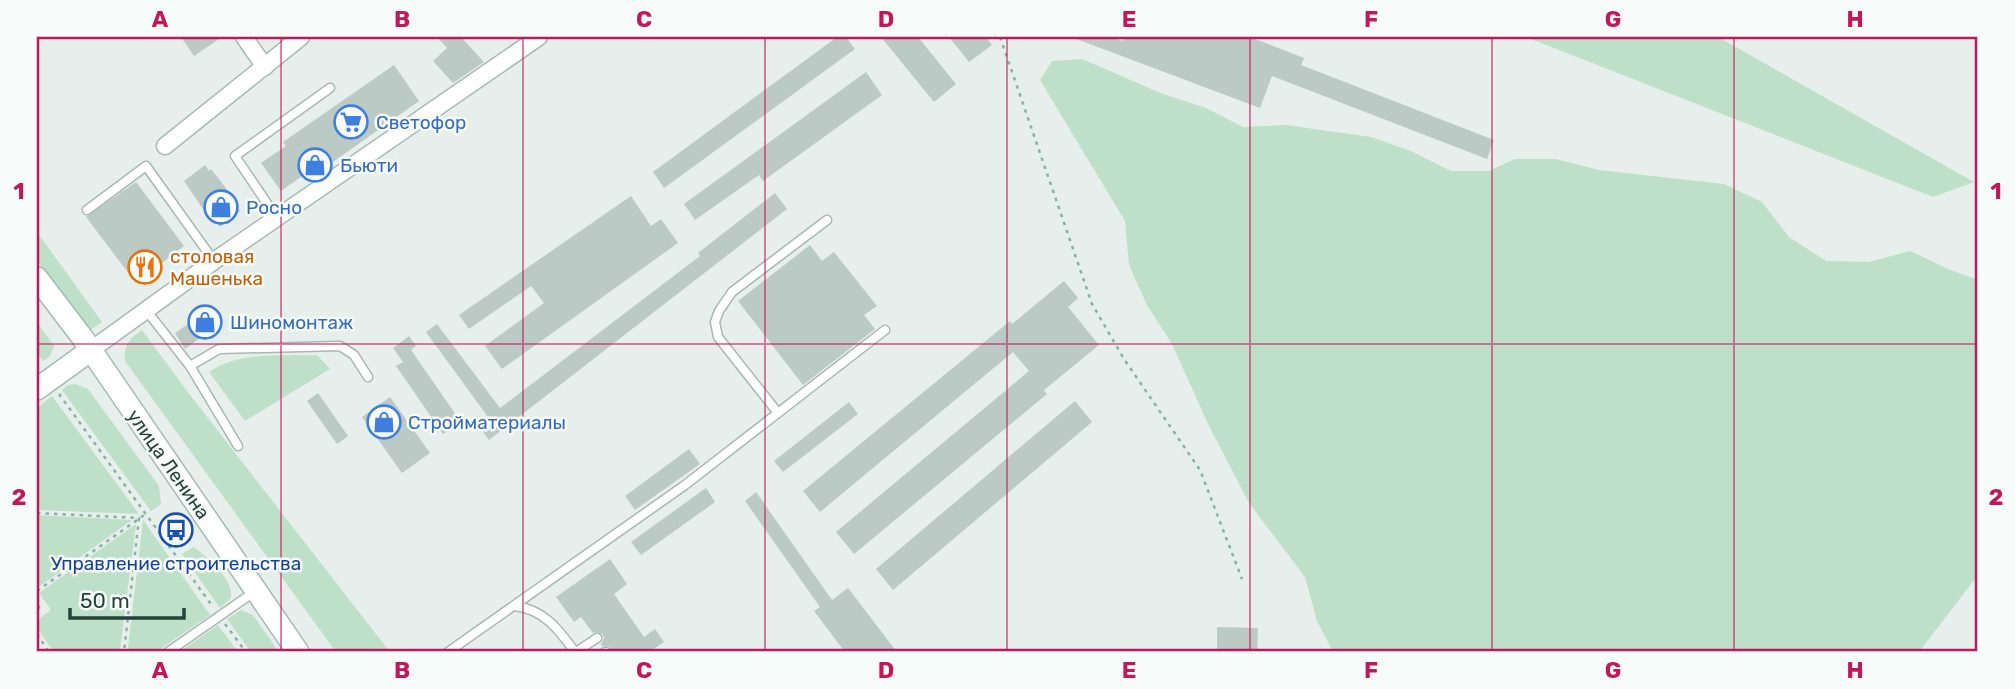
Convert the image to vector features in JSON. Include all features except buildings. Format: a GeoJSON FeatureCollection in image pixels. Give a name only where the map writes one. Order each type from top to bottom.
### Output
{"type":"FeatureCollection","features":[{"type":"Feature","properties":{"kind":"main road","name":"улица Ленина"},"geometry":{"type":"LineString","coordinates":[[37,278],[91,351],[299,652]]}},
{"type":"Feature","properties":{"kind":"main road"},"geometry":{"type":"LineString","coordinates":[[43,385],[91,351]]}},
{"type":"Feature","properties":{"kind":"street"},"geometry":{"type":"LineString","coordinates":[[244,37],[265,66]]}},
{"type":"Feature","properties":{"kind":"street"},"geometry":{"type":"LineString","coordinates":[[165,146],[301,37]]}},
{"type":"Feature","properties":{"kind":"street"},"geometry":{"type":"LineString","coordinates":[[91,351],[214,261],[539,37]]}},
{"type":"Feature","properties":{"kind":"lane"},"geometry":{"type":"LineString","coordinates":[[277,218],[235,156],[331,88]]}},
{"type":"Feature","properties":{"kind":"lane"},"geometry":{"type":"LineString","coordinates":[[87,210],[146,166],[214,261]]}},
{"type":"Feature","properties":{"kind":"lane"},"geometry":{"type":"LineString","coordinates":[[778,413],[718,337],[715,322],[732,292],[827,220]]}},
{"type":"Feature","properties":{"kind":"lane"},"geometry":{"type":"LineString","coordinates":[[146,310],[190,366],[238,446]]}},
{"type":"Feature","properties":{"kind":"lane"},"geometry":{"type":"LineString","coordinates":[[448,652],[685,485],[886,330]]}},
{"type":"Feature","properties":{"kind":"lane"},"geometry":{"type":"LineString","coordinates":[[190,366],[219,349],[340,346],[354,355],[368,377]]}},
{"type":"Feature","properties":{"kind":"lane"},"geometry":{"type":"LineString","coordinates":[[168,652],[257,591]]}},
{"type":"Feature","properties":{"kind":"lane"},"geometry":{"type":"LineString","coordinates":[[514,606],[526,607],[544,616],[575,652],[597,638]]}},
{"type":"Feature","properties":{"kind":"path"},"geometry":{"type":"LineString","coordinates":[[1000,37],[1038,142],[1074,256],[1093,304],[1124,359],[1199,470],[1242,579]]}},
{"type":"Feature","properties":{"kind":"path"},"geometry":{"type":"LineString","coordinates":[[43,385],[147,513],[246,652]]}},
{"type":"Feature","properties":{"kind":"path"},"geometry":{"type":"LineString","coordinates":[[37,513],[139,518]]}},
{"type":"Feature","properties":{"kind":"path"},"geometry":{"type":"LineString","coordinates":[[37,592],[147,513]]}},
{"type":"Feature","properties":{"kind":"path"},"geometry":{"type":"LineString","coordinates":[[124,652],[139,518]]}},
{"type":"Feature","properties":{"kind":"path"},"geometry":{"type":"LineString","coordinates":[[37,598],[40,603],[37,614]]}},
{"type":"Feature","properties":{"kind":"path"},"geometry":{"type":"LineString","coordinates":[[37,634],[50,652]]}},
{"type":"Feature","properties":{"kind":"green space"},"geometry":{"type":"Polygon","coordinates":[[[1526,37],[1718,37],[1974,182],[1933,197],[1526,37]]]}},
{"type":"Feature","properties":{"kind":"green space"},"geometry":{"type":"Polygon","coordinates":[[[1082,59],[1163,94],[1206,108],[1243,127],[1286,125],[1371,137],[1411,151],[1451,171],[1489,171],[1515,159],[1556,159],[1599,170],[1724,184],[1762,202],[1789,237],[1826,261],[1869,262],[1910,251],[1978,280],[1978,575],[1919,652],[1333,652],[1317,621],[1305,577],[1249,503],[1209,426],[1172,344],[1147,305],[1129,265],[1125,221],[1040,80],[1052,61],[1082,59]]]}},
{"type":"Feature","properties":{"kind":"green space"},"geometry":{"type":"Polygon","coordinates":[[[37,232],[102,322],[92,329],[85,328],[37,261],[37,232]]]}},
{"type":"Feature","properties":{"kind":"green space"},"geometry":{"type":"Polygon","coordinates":[[[37,322],[54,346],[50,356],[43,361],[37,353],[37,322]]]}},
{"type":"Feature","properties":{"kind":"green space"},"geometry":{"type":"Polygon","coordinates":[[[142,330],[390,652],[336,652],[125,361],[128,343],[142,330]]]}},
{"type":"Feature","properties":{"kind":"green space"},"geometry":{"type":"Polygon","coordinates":[[[317,355],[330,369],[245,421],[209,372],[221,365],[247,358],[317,355]]]}},
{"type":"Feature","properties":{"kind":"green space"},"geometry":{"type":"Polygon","coordinates":[[[75,384],[88,389],[159,486],[161,504],[151,511],[62,390],[75,384]]]}},
{"type":"Feature","properties":{"kind":"green space"},"geometry":{"type":"Polygon","coordinates":[[[52,396],[139,514],[37,510],[37,408],[52,396]]]}},
{"type":"Feature","properties":{"kind":"green space"},"geometry":{"type":"Polygon","coordinates":[[[37,515],[132,520],[37,588],[37,515]]]}},
{"type":"Feature","properties":{"kind":"green space"},"geometry":{"type":"Polygon","coordinates":[[[143,520],[210,615],[156,652],[136,652],[128,648],[143,520]]]}},
{"type":"Feature","properties":{"kind":"green space"},"geometry":{"type":"Polygon","coordinates":[[[136,524],[120,650],[54,652],[37,628],[37,620],[51,610],[39,593],[136,524]]]}},
{"type":"Feature","properties":{"kind":"green space"},"geometry":{"type":"Polygon","coordinates":[[[193,547],[212,562],[228,584],[231,598],[220,608],[182,554],[193,547]]]}},
{"type":"Feature","properties":{"kind":"green space"},"geometry":{"type":"Polygon","coordinates":[[[241,610],[253,615],[279,652],[251,652],[227,619],[241,610]]]}},
{"type":"Feature","properties":{"kind":"green space"},"geometry":{"type":"Polygon","coordinates":[[[218,625],[238,652],[181,651],[218,625]]]}},
{"type":"Feature","properties":{"kind":"place","name":"Светофор"},"geometry":{"type":"Point","coordinates":[351,122]}},
{"type":"Feature","properties":{"kind":"place","name":"Бьюти"},"geometry":{"type":"Point","coordinates":[315,165]}},
{"type":"Feature","properties":{"kind":"place","name":"Росно"},"geometry":{"type":"Point","coordinates":[221,207]}},
{"type":"Feature","properties":{"kind":"place","name":"cтоловая Машенька"},"geometry":{"type":"Point","coordinates":[145,267]}},
{"type":"Feature","properties":{"kind":"place","name":"Шиномонтаж"},"geometry":{"type":"Point","coordinates":[205,322]}},
{"type":"Feature","properties":{"kind":"place","name":"Стройматериалы"},"geometry":{"type":"Point","coordinates":[384,422]}},
{"type":"Feature","properties":{"kind":"place","name":"Управление строительства"},"geometry":{"type":"Point","coordinates":[176,530]}}]}
